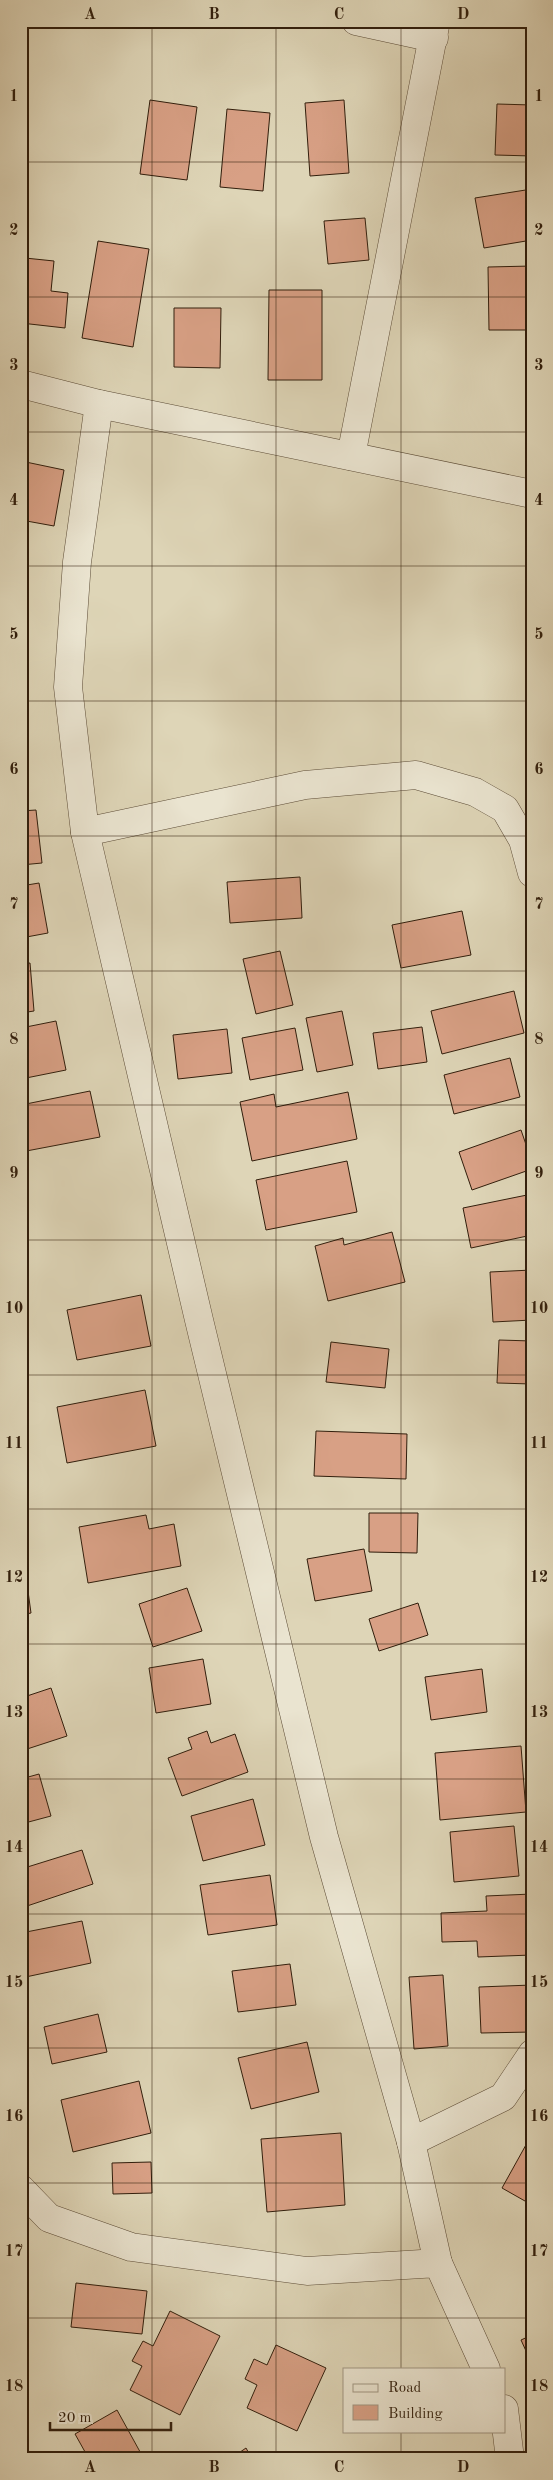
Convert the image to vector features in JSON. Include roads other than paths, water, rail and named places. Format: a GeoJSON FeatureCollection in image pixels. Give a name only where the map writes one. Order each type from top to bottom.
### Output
{"type":"FeatureCollection","features":[{"type":"Feature","properties":{"kind":"street"},"geometry":{"type":"LineString","coordinates":[[351,456],[435,29],[356,21]]}},
{"type":"Feature","properties":{"kind":"street"},"geometry":{"type":"LineString","coordinates":[[21,384],[98,404],[532,494]]}},
{"type":"Feature","properties":{"kind":"street"},"geometry":{"type":"LineString","coordinates":[[98,404],[78,562],[68,687],[86,832],[201,1330],[324,1837],[411,2142],[438,2263],[486,2368]]}},
{"type":"Feature","properties":{"kind":"street"},"geometry":{"type":"LineString","coordinates":[[86,832],[305,785],[416,775],[474,792],[505,808],[523,840],[532,873]]}},
{"type":"Feature","properties":{"kind":"street"},"geometry":{"type":"LineString","coordinates":[[411,2142],[503,2097],[532,2054]]}},
{"type":"Feature","properties":{"kind":"street"},"geometry":{"type":"LineString","coordinates":[[21,2189],[49,2218],[131,2247],[307,2271],[438,2263]]}},
{"type":"Feature","properties":{"kind":"street"},"geometry":{"type":"LineString","coordinates":[[506,2426],[510,2459]]}}]}
